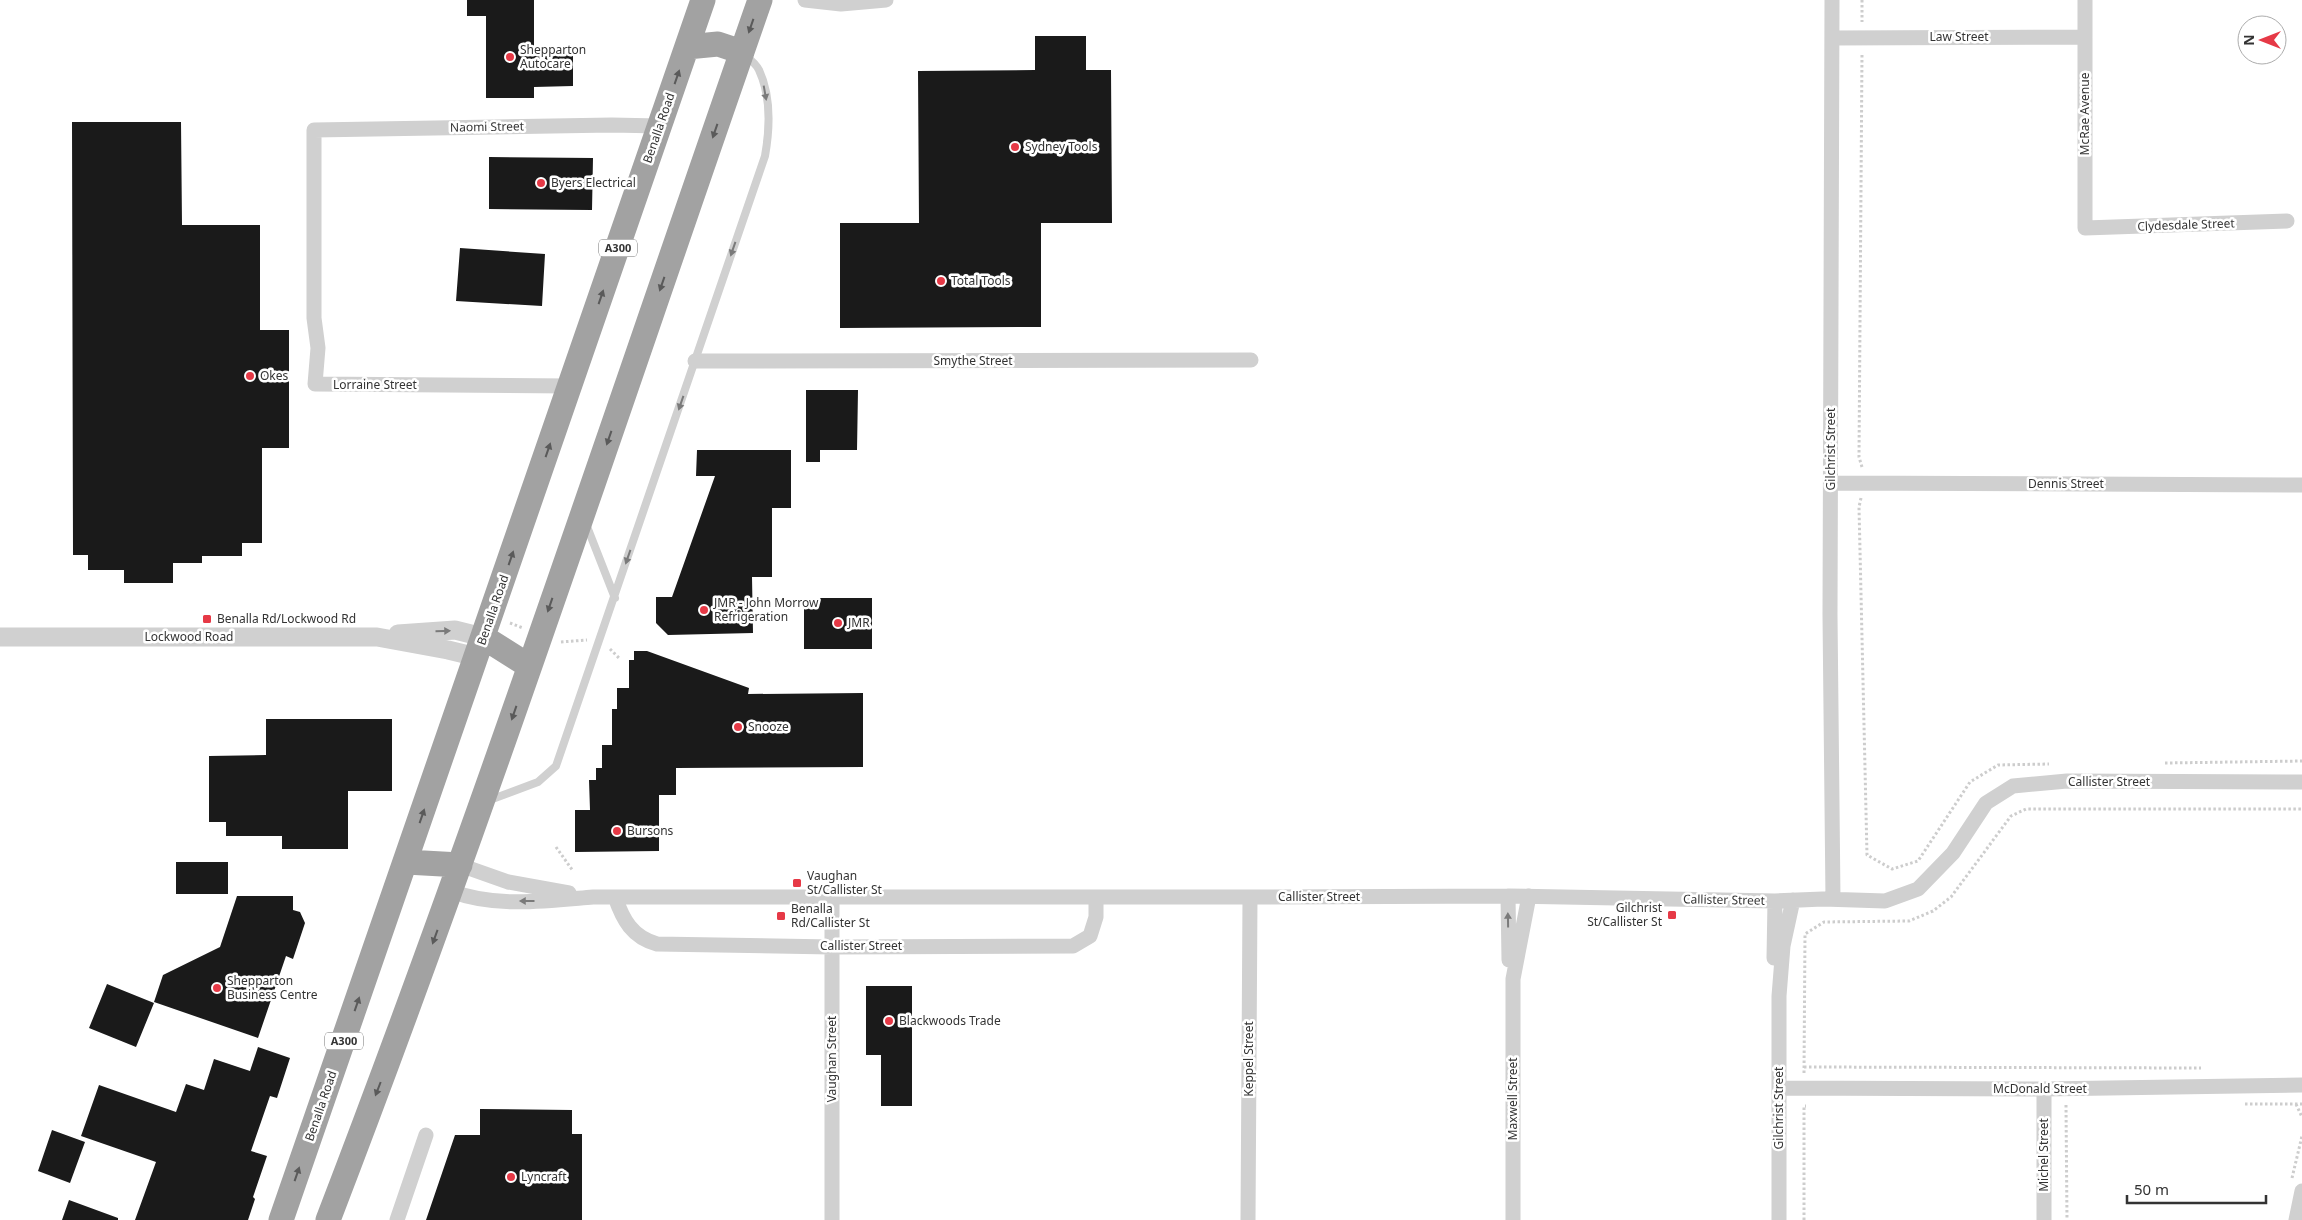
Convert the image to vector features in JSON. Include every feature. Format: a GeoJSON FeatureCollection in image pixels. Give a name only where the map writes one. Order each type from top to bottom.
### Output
{"type":"FeatureCollection","features":[{"type":"Feature","properties":{"kind":"highway","name":"Benalla Road"},"geometry":{"type":"LineString","coordinates":[[282,1220],[703,0]]}},
{"type":"Feature","properties":{"kind":"highway"},"geometry":{"type":"LineString","coordinates":[[330,1217],[451,891],[760,0]]}},
{"type":"Feature","properties":{"kind":"highway"},"geometry":{"type":"LineString","coordinates":[[687,47],[718,44],[742,52]]}},
{"type":"Feature","properties":{"kind":"highway"},"geometry":{"type":"LineString","coordinates":[[480,647],[529,666]]}},
{"type":"Feature","properties":{"kind":"highway"},"geometry":{"type":"LineString","coordinates":[[406,862],[460,865]]}},
{"type":"Feature","properties":{"kind":"highway"},"geometry":{"type":"LineString","coordinates":[[406,862],[451,891]]}},
{"type":"Feature","properties":{"kind":"street"},"geometry":{"type":"LineString","coordinates":[[804,0],[841,4],[886,0]]}},
{"type":"Feature","properties":{"kind":"street","name":"Gilchrist Street"},"geometry":{"type":"LineString","coordinates":[[1832,0],[1832,899]]}},
{"type":"Feature","properties":{"kind":"street","name":"McRae Avenue"},"geometry":{"type":"LineString","coordinates":[[2084,228],[2085,0]]}},
{"type":"Feature","properties":{"kind":"street","name":"Law Street"},"geometry":{"type":"LineString","coordinates":[[1832,38],[2085,37]]}},
{"type":"Feature","properties":{"kind":"street","name":"Naomi Street"},"geometry":{"type":"LineString","coordinates":[[314,130],[612,125],[660,126]]}},
{"type":"Feature","properties":{"kind":"street","name":"Lorraine Street"},"geometry":{"type":"LineString","coordinates":[[314,130],[314,318],[318,348],[315,384],[570,386]]}},
{"type":"Feature","properties":{"kind":"street","name":"Clydesdale Street"},"geometry":{"type":"LineString","coordinates":[[2084,228],[2287,220]]}},
{"type":"Feature","properties":{"kind":"street","name":"Smythe Street"},"geometry":{"type":"LineString","coordinates":[[695,361],[1251,360]]}},
{"type":"Feature","properties":{"kind":"street","name":"Dennis Street"},"geometry":{"type":"LineString","coordinates":[[1831,483],[2302,485]]}},
{"type":"Feature","properties":{"kind":"street","name":"Lockwood Road"},"geometry":{"type":"LineString","coordinates":[[0,637],[377,637],[427,645],[480,647]]}},
{"type":"Feature","properties":{"kind":"street","name":"Callister Street"},"geometry":{"type":"LineString","coordinates":[[451,891],[465,896],[534,902],[593,897],[1250,898],[1508,896],[1885,901],[1918,889],[1953,853],[1986,803],[2013,786],[2067,781],[2302,782]]}},
{"type":"Feature","properties":{"kind":"street","name":"Callister Street"},"geometry":{"type":"LineString","coordinates":[[460,865],[508,882],[593,897]]}},
{"type":"Feature","properties":{"kind":"street","name":"Maxwell Street"},"geometry":{"type":"LineString","coordinates":[[1508,896],[1508,957],[1513,979]]}},
{"type":"Feature","properties":{"kind":"street","name":"Maxwell Street"},"geometry":{"type":"LineString","coordinates":[[1513,1220],[1513,979],[1529,896]]}},
{"type":"Feature","properties":{"kind":"street","name":"Callister Street"},"geometry":{"type":"LineString","coordinates":[[614,897],[621,916],[637,936],[657,944],[832,946],[1073,946],[1090,936],[1096,917],[1096,898]]}},
{"type":"Feature","properties":{"kind":"street","name":"Vaughan Street"},"geometry":{"type":"LineString","coordinates":[[832,898],[832,1220]]}},
{"type":"Feature","properties":{"kind":"street","name":"Keppel Street"},"geometry":{"type":"LineString","coordinates":[[1248,1220],[1250,898]]}},
{"type":"Feature","properties":{"kind":"street","name":"Gilchrist Street"},"geometry":{"type":"LineString","coordinates":[[1779,1220],[1779,996],[1783,946],[1793,900]]}},
{"type":"Feature","properties":{"kind":"street","name":"Gilchrist Street"},"geometry":{"type":"LineString","coordinates":[[1775,901],[1774,971],[1779,996]]}},
{"type":"Feature","properties":{"kind":"street","name":"McDonald Street"},"geometry":{"type":"LineString","coordinates":[[1779,1088],[2044,1089],[2302,1085]]}},
{"type":"Feature","properties":{"kind":"street","name":"Michel Street"},"geometry":{"type":"LineString","coordinates":[[2044,1089],[2044,1220]]}},
{"type":"Feature","properties":{"kind":"street"},"geometry":{"type":"LineString","coordinates":[[397,1220],[426,1135]]}},
{"type":"Feature","properties":{"kind":"street"},"geometry":{"type":"LineString","coordinates":[[2296,1220],[2302,1191]]}},
{"type":"Feature","properties":{"kind":"lane"},"geometry":{"type":"LineString","coordinates":[[482,803],[538,782],[556,766],[765,156],[770,132],[768,107],[758,68],[742,52]]}},
{"type":"Feature","properties":{"kind":"lane"},"geometry":{"type":"LineString","coordinates":[[582,515],[614,598]]}},
{"type":"Feature","properties":{"kind":"path"},"geometry":{"type":"LineString","coordinates":[[1862,0],[1859,457],[1865,483],[1859,507],[1867,855],[1892,869],[1918,861],[1970,782],[1998,765],[2057,764]]}},
{"type":"Feature","properties":{"kind":"path"},"geometry":{"type":"LineString","coordinates":[[2155,763],[2302,761]]}},
{"type":"Feature","properties":{"kind":"path"},"geometry":{"type":"LineString","coordinates":[[1804,1220],[1805,934],[1824,922],[1909,921],[1933,912],[1952,897],[2011,816],[2026,809],[2302,810]]}},
{"type":"Feature","properties":{"kind":"path"},"geometry":{"type":"LineString","coordinates":[[556,847],[573,871]]}},
{"type":"Feature","properties":{"kind":"path"},"geometry":{"type":"LineString","coordinates":[[1804,1067],[2202,1068]]}},
{"type":"Feature","properties":{"kind":"path"},"geometry":{"type":"LineString","coordinates":[[2236,1104],[2302,1104]]}},
{"type":"Feature","properties":{"kind":"path"},"geometry":{"type":"LineString","coordinates":[[2296,1104],[2302,1117]]}},
{"type":"Feature","properties":{"kind":"path"},"geometry":{"type":"LineString","coordinates":[[2044,1105],[2076,1105]]}},
{"type":"Feature","properties":{"kind":"path"},"geometry":{"type":"LineString","coordinates":[[2066,1105],[2067,1220]]}},
{"type":"Feature","properties":{"kind":"path"},"geometry":{"type":"LineString","coordinates":[[1804,1106],[1814,1106]]}},
{"type":"Feature","properties":{"kind":"building","name":"Shepparton Autocare"},"geometry":{"type":"Polygon","coordinates":[[[467,0],[534,0],[534,50],[567,50],[567,53],[573,53],[573,86],[534,87],[534,98],[486,98],[486,16],[467,16],[467,0]]]}},
{"type":"Feature","properties":{"kind":"building"},"geometry":{"type":"Polygon","coordinates":[[[1035,36],[1086,36],[1086,70],[1111,70],[1112,223],[1041,223],[1041,327],[840,328],[840,223],[919,223],[918,71],[1035,70],[1035,36]]]}},
{"type":"Feature","properties":{"kind":"building"},"geometry":{"type":"Polygon","coordinates":[[[72,122],[181,122],[182,225],[260,225],[260,330],[289,330],[289,448],[262,448],[262,543],[242,543],[242,556],[202,556],[202,563],[173,563],[173,583],[124,583],[124,570],[88,570],[88,555],[73,555],[72,122]]]}},
{"type":"Feature","properties":{"kind":"building","name":"Byers Electrical"},"geometry":{"type":"Polygon","coordinates":[[[489,157],[593,158],[592,210],[489,209],[489,157]]]}},
{"type":"Feature","properties":{"kind":"building"},"geometry":{"type":"Polygon","coordinates":[[[460,248],[545,254],[542,306],[456,301],[460,248]]]}},
{"type":"Feature","properties":{"kind":"building"},"geometry":{"type":"Polygon","coordinates":[[[806,390],[858,390],[857,450],[820,450],[820,462],[806,462],[806,390]]]}},
{"type":"Feature","properties":{"kind":"building"},"geometry":{"type":"Polygon","coordinates":[[[697,450],[791,450],[791,508],[772,508],[772,577],[752,577],[753,633],[668,635],[656,623],[656,597],[672,597],[715,476],[696,476],[697,450]]]}},
{"type":"Feature","properties":{"kind":"building","name":"JMR"},"geometry":{"type":"Polygon","coordinates":[[[804,598],[872,598],[872,649],[804,649],[804,598]]]}},
{"type":"Feature","properties":{"kind":"building","name":"Snooze"},"geometry":{"type":"Polygon","coordinates":[[[634,651],[647,651],[749,688],[748,694],[863,693],[863,767],[676,768],[676,795],[659,795],[659,851],[575,852],[575,810],[590,810],[589,780],[596,780],[596,768],[602,768],[602,745],[612,745],[612,709],[617,709],[617,688],[629,688],[629,660],[634,660],[634,651]]]}},
{"type":"Feature","properties":{"kind":"building"},"geometry":{"type":"Polygon","coordinates":[[[266,719],[392,719],[392,791],[348,791],[348,849],[282,849],[282,836],[226,836],[226,822],[209,822],[209,756],[266,755],[266,719]]]}},
{"type":"Feature","properties":{"kind":"building"},"geometry":{"type":"Polygon","coordinates":[[[176,862],[228,862],[228,894],[176,894],[176,862]]]}},
{"type":"Feature","properties":{"kind":"building"},"geometry":{"type":"Polygon","coordinates":[[[237,896],[293,896],[293,910],[300,912],[305,923],[293,959],[286,956],[258,1038],[154,1002],[163,975],[220,947],[237,896]]]}},
{"type":"Feature","properties":{"kind":"building"},"geometry":{"type":"Polygon","coordinates":[[[107,984],[154,1003],[136,1047],[89,1028],[107,984]]]}},
{"type":"Feature","properties":{"kind":"building","name":"Blackwoods Trade"},"geometry":{"type":"Polygon","coordinates":[[[866,986],[912,986],[912,1106],[881,1106],[881,1055],[866,1055],[866,986]]]}},
{"type":"Feature","properties":{"kind":"building"},"geometry":{"type":"Polygon","coordinates":[[[258,1047],[290,1058],[277,1098],[270,1096],[251,1151],[267,1156],[253,1197],[255,1199],[248,1220],[135,1220],[156,1162],[81,1136],[99,1085],[176,1112],[186,1084],[204,1090],[214,1059],[250,1071],[258,1047]]]}},
{"type":"Feature","properties":{"kind":"building","name":"Lyncraft"},"geometry":{"type":"Polygon","coordinates":[[[480,1109],[572,1110],[572,1134],[582,1134],[582,1220],[426,1220],[455,1135],[480,1135],[480,1109]]]}},
{"type":"Feature","properties":{"kind":"building"},"geometry":{"type":"Polygon","coordinates":[[[52,1130],[85,1142],[70,1183],[38,1171],[52,1130]]]}},
{"type":"Feature","properties":{"kind":"building"},"geometry":{"type":"Polygon","coordinates":[[[69,1200],[118,1218],[118,1220],[62,1220],[69,1200]]]}},
{"type":"Feature","properties":{"kind":"place","name":"Shepparton Autocare"},"geometry":{"type":"Point","coordinates":[510,57]}},
{"type":"Feature","properties":{"kind":"place","name":"Sydney Tools"},"geometry":{"type":"Point","coordinates":[1015,147]}},
{"type":"Feature","properties":{"kind":"place","name":"Byers Electrical"},"geometry":{"type":"Point","coordinates":[541,183]}},
{"type":"Feature","properties":{"kind":"place","name":"Total Tools"},"geometry":{"type":"Point","coordinates":[941,281]}},
{"type":"Feature","properties":{"kind":"place","name":"Okes"},"geometry":{"type":"Point","coordinates":[250,376]}},
{"type":"Feature","properties":{"kind":"place","name":"JMR - John Morrow Refrigeration"},"geometry":{"type":"Point","coordinates":[704,610]}},
{"type":"Feature","properties":{"kind":"place","name":"Benalla Rd/Lockwood Rd"},"geometry":{"type":"Point","coordinates":[207,619]}},
{"type":"Feature","properties":{"kind":"place","name":"JMR"},"geometry":{"type":"Point","coordinates":[838,623]}},
{"type":"Feature","properties":{"kind":"place","name":"Snooze"},"geometry":{"type":"Point","coordinates":[738,727]}},
{"type":"Feature","properties":{"kind":"place","name":"Bursons"},"geometry":{"type":"Point","coordinates":[617,831]}},
{"type":"Feature","properties":{"kind":"place","name":"Vaughan St/Callister St"},"geometry":{"type":"Point","coordinates":[797,883]}},
{"type":"Feature","properties":{"kind":"place","name":"Gilchrist St/Callister St"},"geometry":{"type":"Point","coordinates":[1672,915]}},
{"type":"Feature","properties":{"kind":"place","name":"Benalla Rd/Callister St"},"geometry":{"type":"Point","coordinates":[781,916]}},
{"type":"Feature","properties":{"kind":"place","name":"Shepparton Business Centre"},"geometry":{"type":"Point","coordinates":[217,988]}},
{"type":"Feature","properties":{"kind":"place","name":"Blackwoods Trade"},"geometry":{"type":"Point","coordinates":[889,1021]}},
{"type":"Feature","properties":{"kind":"place","name":"Lyncraft"},"geometry":{"type":"Point","coordinates":[511,1177]}}]}
